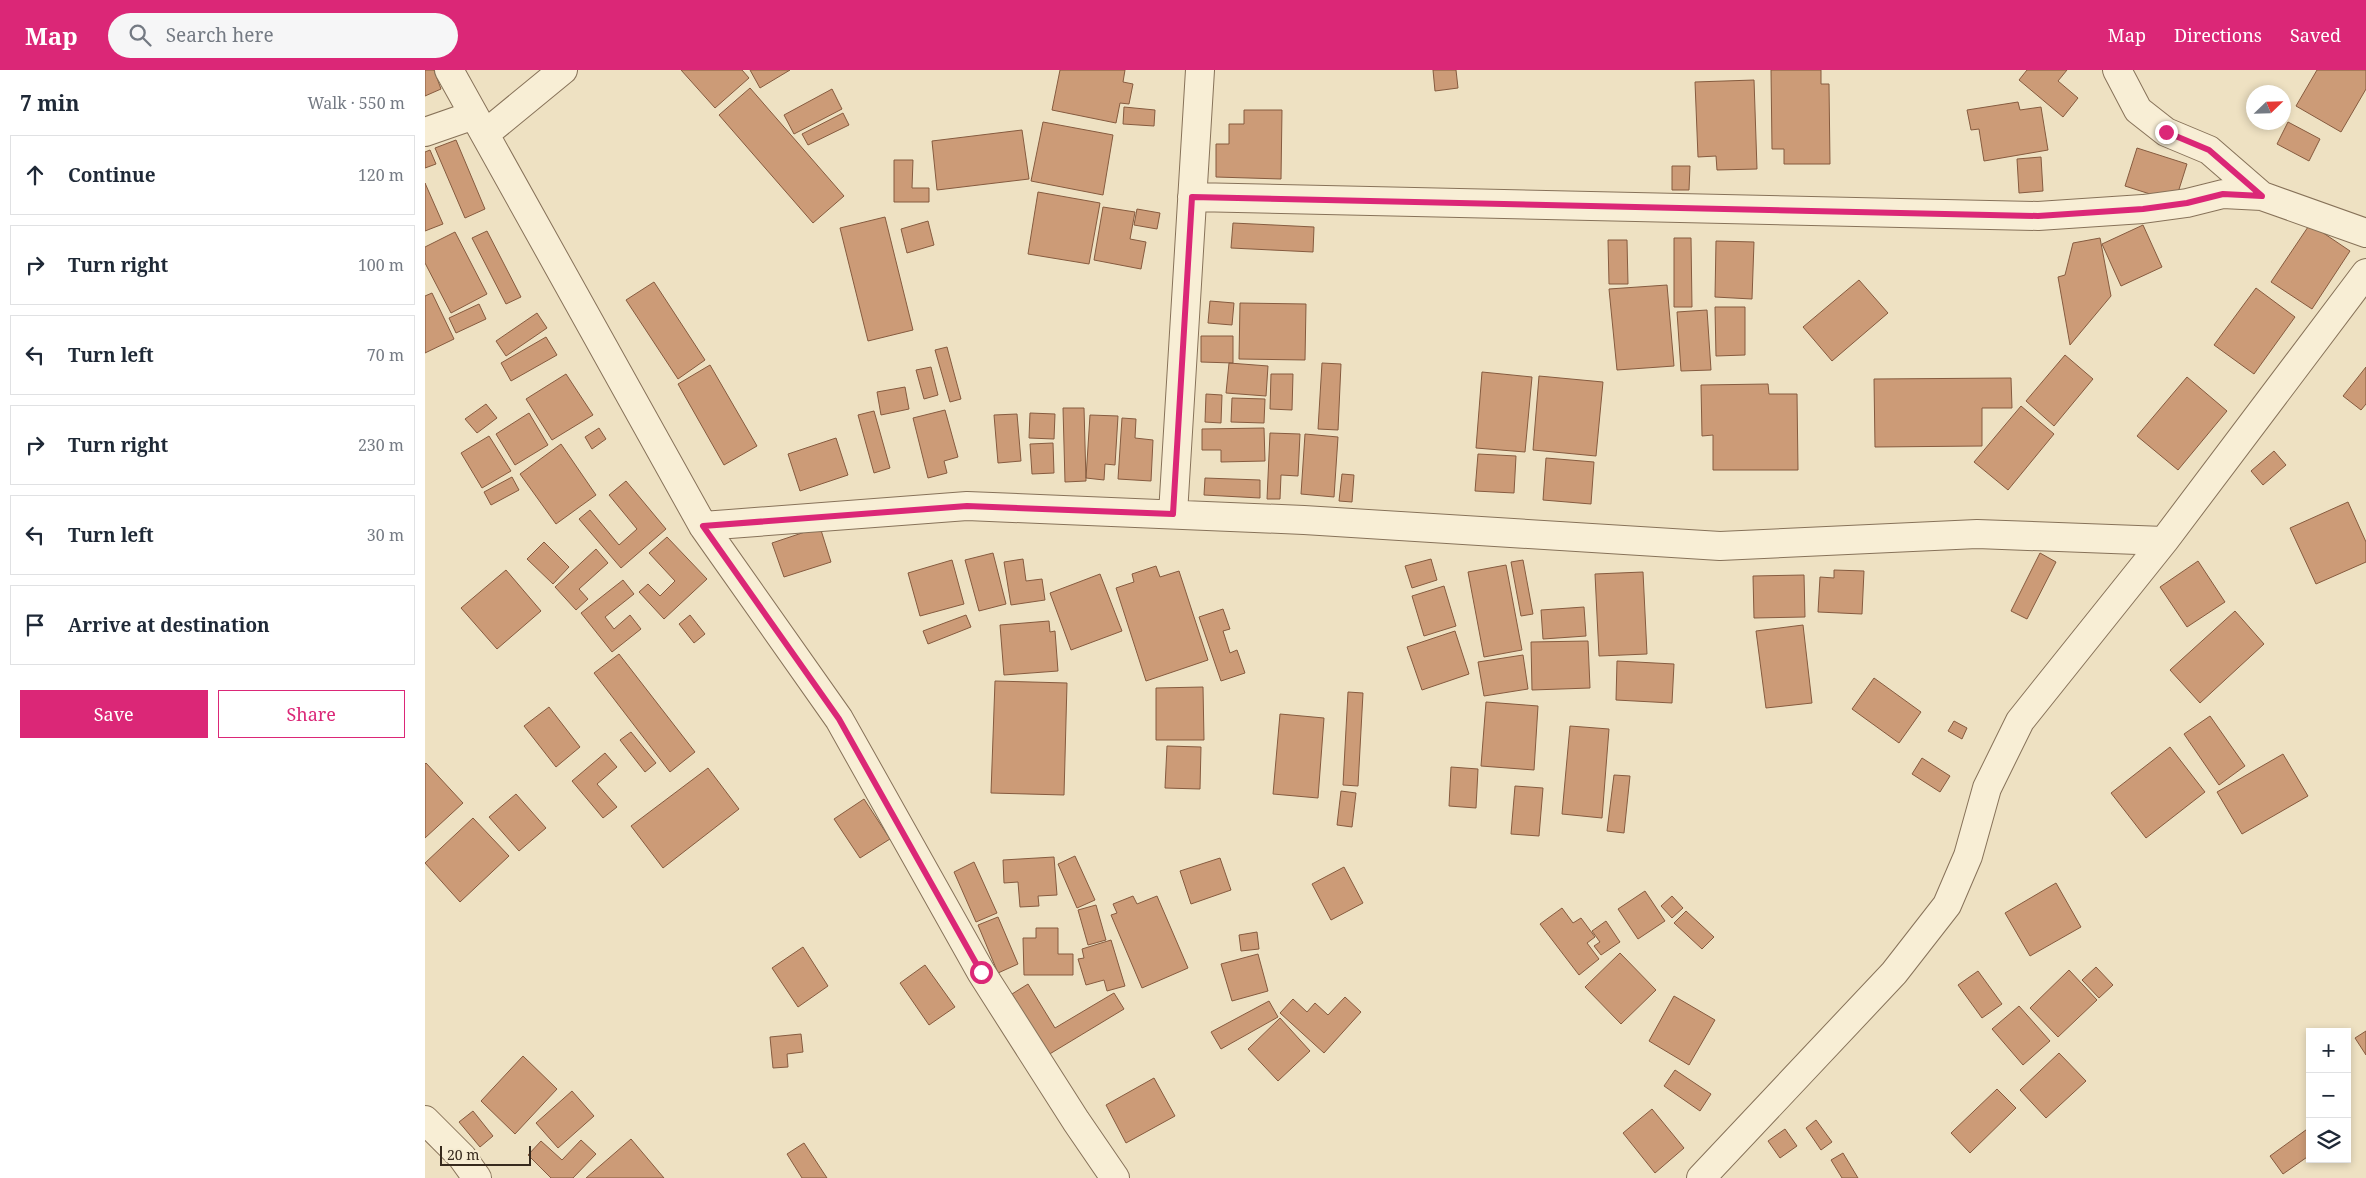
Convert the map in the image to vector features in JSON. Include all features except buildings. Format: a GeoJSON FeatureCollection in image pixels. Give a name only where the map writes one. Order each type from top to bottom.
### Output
{"type":"FeatureCollection","features":[{"type":"Feature","properties":{"kind":"street"},"geometry":{"type":"LineString","coordinates":[[449,70],[703,526],[839,719],[981,972],[1076,1121],[1115,1178]]}},
{"type":"Feature","properties":{"kind":"street"},"geometry":{"type":"LineString","coordinates":[[425,132],[480,124],[563,70]]}},
{"type":"Feature","properties":{"kind":"street"},"geometry":{"type":"LineString","coordinates":[[1173,514],[1200,70]]}},
{"type":"Feature","properties":{"kind":"street"},"geometry":{"type":"LineString","coordinates":[[2117,70],[2138,110],[2166,132],[2209,150],[2262,196]]}},
{"type":"Feature","properties":{"kind":"street"},"geometry":{"type":"LineString","coordinates":[[1192,197],[2038,216],[2143,209],[2187,203],[2223,194],[2262,196],[2366,233]]}},
{"type":"Feature","properties":{"kind":"street"},"geometry":{"type":"LineString","coordinates":[[1701,1178],[1894,973],[1947,906],[1968,856],[1987,788],[2020,720],[2164,541],[2366,273]]}},
{"type":"Feature","properties":{"kind":"street"},"geometry":{"type":"LineString","coordinates":[[703,526],[967,506],[1304,520],[1720,546],[1977,534],[2164,541]]}},
{"type":"Feature","properties":{"kind":"street"},"geometry":{"type":"LineString","coordinates":[[425,1120],[462,1157],[477,1178]]}},
{"type":"Feature","properties":{"kind":"route"},"geometry":{"type":"LineString","coordinates":[[981,972],[839,719],[703,526],[967,506],[1173,514],[1192,197],[2038,216],[2143,209],[2187,203],[2223,194],[2262,196],[2209,150],[2166,132]]}}]}
